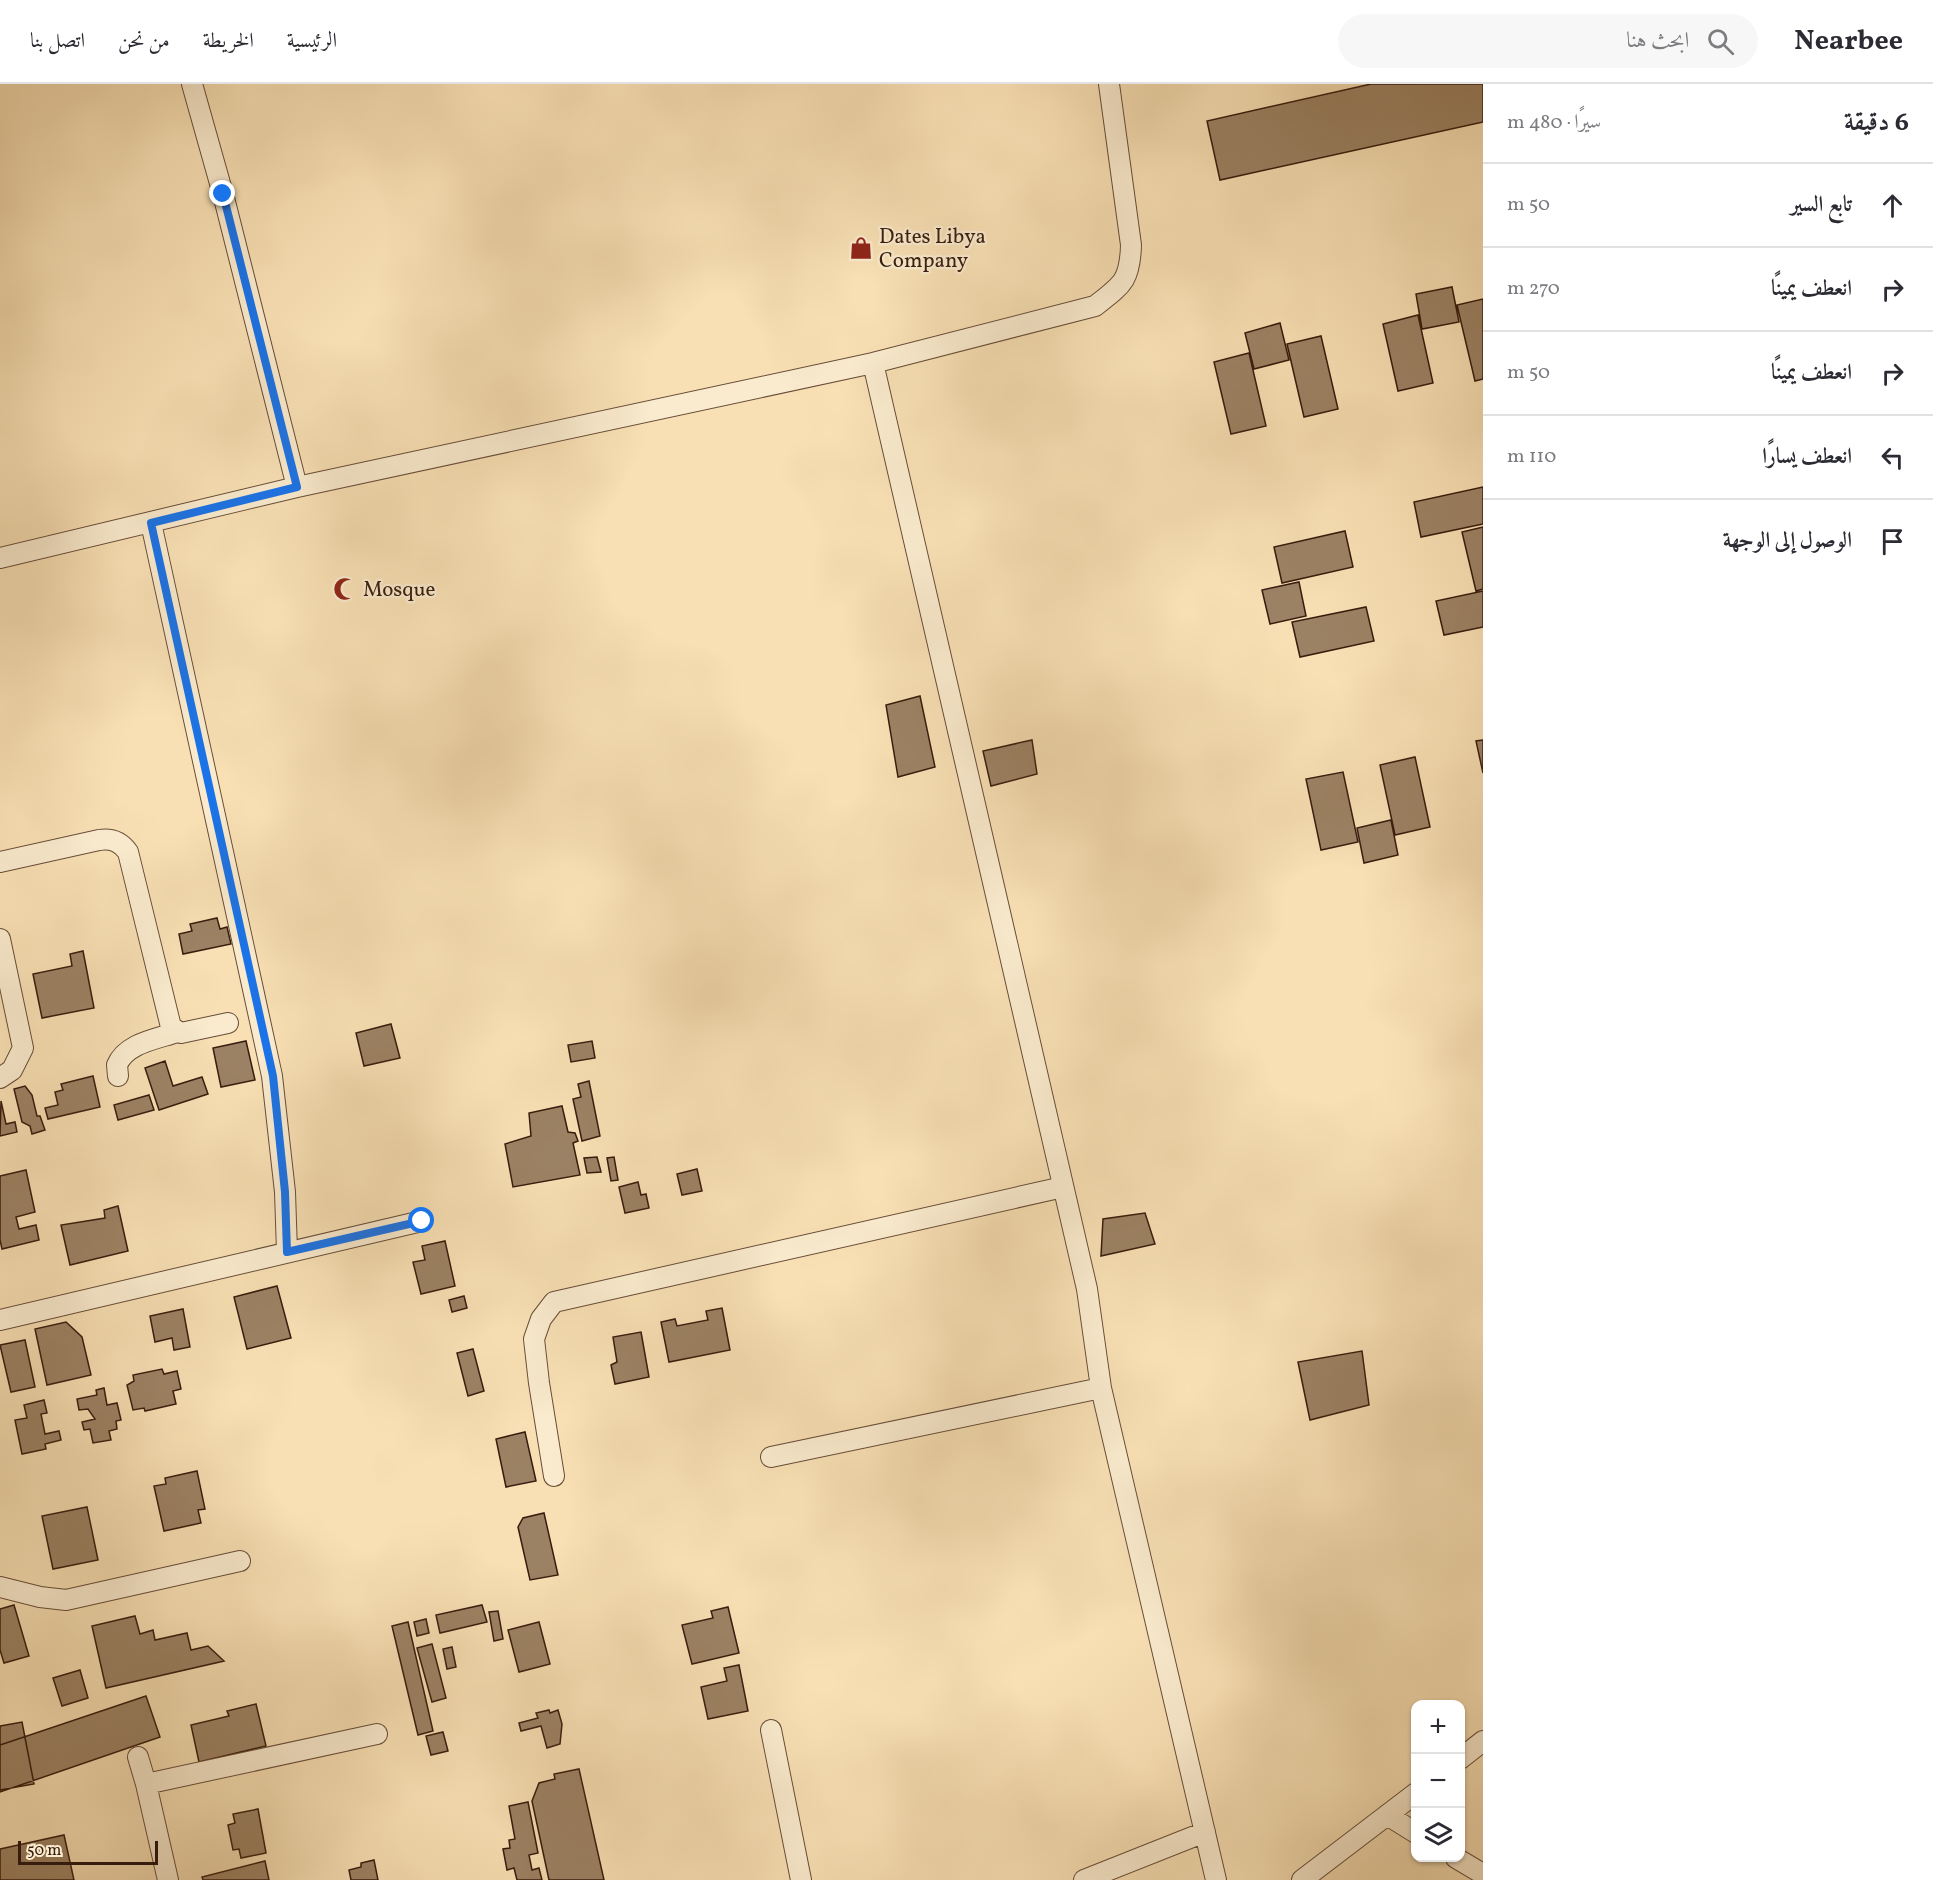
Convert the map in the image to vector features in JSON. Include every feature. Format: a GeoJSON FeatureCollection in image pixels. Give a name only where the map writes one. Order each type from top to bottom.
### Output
{"type":"FeatureCollection","features":[{"type":"Feature","properties":{"kind":"street"},"geometry":{"type":"LineString","coordinates":[[192,84],[223,194],[297,487]]}},
{"type":"Feature","properties":{"kind":"street"},"geometry":{"type":"LineString","coordinates":[[0,558],[297,487],[873,363],[1095,306],[1120,286],[1130,266],[1131,245],[1109,84]]}},
{"type":"Feature","properties":{"kind":"street"},"geometry":{"type":"LineString","coordinates":[[873,363],[1087,1289],[1101,1388],[1216,1880]]}},
{"type":"Feature","properties":{"kind":"street"},"geometry":{"type":"LineString","coordinates":[[151,523],[273,1076],[285,1192],[287,1252]]}},
{"type":"Feature","properties":{"kind":"street"},"geometry":{"type":"LineString","coordinates":[[0,862],[99,840],[106,839],[122,844],[128,852],[171,1027],[177,1032]]}},
{"type":"Feature","properties":{"kind":"street"},"geometry":{"type":"LineString","coordinates":[[0,939],[22,1048],[12,1070],[0,1078]]}},
{"type":"Feature","properties":{"kind":"street"},"geometry":{"type":"LineString","coordinates":[[118,1076],[117,1065],[125,1053],[133,1047],[177,1032],[228,1023]]}},
{"type":"Feature","properties":{"kind":"street"},"geometry":{"type":"LineString","coordinates":[[554,1476],[534,1339],[541,1319],[554,1302],[1063,1188]]}},
{"type":"Feature","properties":{"kind":"street"},"geometry":{"type":"LineString","coordinates":[[0,1320],[422,1221]]}},
{"type":"Feature","properties":{"kind":"street"},"geometry":{"type":"LineString","coordinates":[[771,1456],[1101,1388]]}},
{"type":"Feature","properties":{"kind":"street"},"geometry":{"type":"LineString","coordinates":[[0,1587],[40,1597],[66,1600],[240,1561]]}},
{"type":"Feature","properties":{"kind":"street"},"geometry":{"type":"LineString","coordinates":[[771,1730],[801,1880]]}},
{"type":"Feature","properties":{"kind":"street"},"geometry":{"type":"LineString","coordinates":[[146,1784],[377,1734]]}},
{"type":"Feature","properties":{"kind":"street"},"geometry":{"type":"LineString","coordinates":[[1465,1756],[1483,1741]]}},
{"type":"Feature","properties":{"kind":"street"},"geometry":{"type":"LineString","coordinates":[[138,1757],[168,1880]]}},
{"type":"Feature","properties":{"kind":"street"},"geometry":{"type":"LineString","coordinates":[[1302,1880],[1411,1797]]}},
{"type":"Feature","properties":{"kind":"street"},"geometry":{"type":"LineString","coordinates":[[1387,1815],[1411,1830]]}},
{"type":"Feature","properties":{"kind":"street"},"geometry":{"type":"LineString","coordinates":[[1084,1880],[1204,1832]]}},
{"type":"Feature","properties":{"kind":"street"},"geometry":{"type":"LineString","coordinates":[[1464,1862],[1483,1874]]}},
{"type":"Feature","properties":{"kind":"building"},"geometry":{"type":"Polygon","coordinates":[[[1371,84],[1483,84],[1483,122],[1220,180],[1207,121],[1371,84]]]}},
{"type":"Feature","properties":{"kind":"building"},"geometry":{"type":"Polygon","coordinates":[[[1452,287],[1459,322],[1422,329],[1416,294],[1452,287]]]}},
{"type":"Feature","properties":{"kind":"building"},"geometry":{"type":"Polygon","coordinates":[[[1483,299],[1483,379],[1475,381],[1457,305],[1483,299]]]}},
{"type":"Feature","properties":{"kind":"building"},"geometry":{"type":"Polygon","coordinates":[[[1418,315],[1433,383],[1398,391],[1383,324],[1418,315]]]}},
{"type":"Feature","properties":{"kind":"building"},"geometry":{"type":"Polygon","coordinates":[[[1280,323],[1289,360],[1254,369],[1245,333],[1280,323]]]}},
{"type":"Feature","properties":{"kind":"building"},"geometry":{"type":"Polygon","coordinates":[[[1321,336],[1338,409],[1304,417],[1287,344],[1321,336]]]}},
{"type":"Feature","properties":{"kind":"building"},"geometry":{"type":"Polygon","coordinates":[[[1249,353],[1266,426],[1231,434],[1214,362],[1249,353]]]}},
{"type":"Feature","properties":{"kind":"building"},"geometry":{"type":"Polygon","coordinates":[[[1483,487],[1483,524],[1421,537],[1414,502],[1483,487]]]}},
{"type":"Feature","properties":{"kind":"building"},"geometry":{"type":"Polygon","coordinates":[[[1483,527],[1483,589],[1476,591],[1462,532],[1483,527]]]}},
{"type":"Feature","properties":{"kind":"building"},"geometry":{"type":"Polygon","coordinates":[[[1345,531],[1353,567],[1282,583],[1274,547],[1345,531]]]}},
{"type":"Feature","properties":{"kind":"building"},"geometry":{"type":"Polygon","coordinates":[[[1299,582],[1306,616],[1270,624],[1262,590],[1299,582]]]}},
{"type":"Feature","properties":{"kind":"building"},"geometry":{"type":"Polygon","coordinates":[[[1483,591],[1483,627],[1444,635],[1436,601],[1483,591]]]}},
{"type":"Feature","properties":{"kind":"building"},"geometry":{"type":"Polygon","coordinates":[[[1366,607],[1374,641],[1300,657],[1292,622],[1366,607]]]}},
{"type":"Feature","properties":{"kind":"building"},"geometry":{"type":"Polygon","coordinates":[[[920,696],[935,767],[898,777],[886,705],[920,696]]]}},
{"type":"Feature","properties":{"kind":"building"},"geometry":{"type":"Polygon","coordinates":[[[1032,740],[1037,774],[991,786],[983,751],[1032,740]]]}},
{"type":"Feature","properties":{"kind":"building"},"geometry":{"type":"Polygon","coordinates":[[[1483,740],[1483,773],[1476,741],[1483,740]]]}},
{"type":"Feature","properties":{"kind":"building"},"geometry":{"type":"Polygon","coordinates":[[[1415,757],[1430,827],[1395,835],[1380,765],[1415,757]]]}},
{"type":"Feature","properties":{"kind":"building"},"geometry":{"type":"Polygon","coordinates":[[[1343,772],[1358,842],[1321,850],[1306,779],[1343,772]]]}},
{"type":"Feature","properties":{"kind":"building"},"geometry":{"type":"Polygon","coordinates":[[[1391,820],[1398,855],[1364,863],[1357,828],[1391,820]]]}},
{"type":"Feature","properties":{"kind":"building"},"geometry":{"type":"Polygon","coordinates":[[[217,918],[220,929],[227,927],[231,944],[183,954],[179,934],[192,931],[190,924],[217,918]]]}},
{"type":"Feature","properties":{"kind":"building"},"geometry":{"type":"Polygon","coordinates":[[[83,951],[94,1008],[42,1018],[33,974],[72,966],[70,954],[83,951]]]}},
{"type":"Feature","properties":{"kind":"building"},"geometry":{"type":"Polygon","coordinates":[[[391,1024],[400,1058],[364,1066],[356,1033],[391,1024]]]}},
{"type":"Feature","properties":{"kind":"building"},"geometry":{"type":"Polygon","coordinates":[[[246,1041],[255,1080],[221,1087],[213,1048],[246,1041]]]}},
{"type":"Feature","properties":{"kind":"building"},"geometry":{"type":"Polygon","coordinates":[[[592,1041],[595,1058],[571,1062],[568,1045],[592,1041]]]}},
{"type":"Feature","properties":{"kind":"building"},"geometry":{"type":"Polygon","coordinates":[[[165,1061],[173,1086],[202,1077],[208,1094],[159,1110],[145,1068],[165,1061]]]}},
{"type":"Feature","properties":{"kind":"building"},"geometry":{"type":"Polygon","coordinates":[[[93,1076],[100,1107],[48,1119],[45,1108],[58,1105],[55,1092],[63,1090],[61,1084],[93,1076]]]}},
{"type":"Feature","properties":{"kind":"building"},"geometry":{"type":"Polygon","coordinates":[[[589,1081],[600,1136],[582,1141],[573,1099],[581,1097],[578,1084],[589,1081]]]}},
{"type":"Feature","properties":{"kind":"building"},"geometry":{"type":"Polygon","coordinates":[[[25,1086],[32,1095],[37,1116],[40,1116],[45,1130],[32,1134],[30,1126],[22,1122],[14,1089],[25,1086]]]}},
{"type":"Feature","properties":{"kind":"building"},"geometry":{"type":"Polygon","coordinates":[[[149,1095],[154,1110],[118,1120],[114,1105],[149,1095]]]}},
{"type":"Feature","properties":{"kind":"building"},"geometry":{"type":"Polygon","coordinates":[[[1,1101],[6,1124],[15,1122],[17,1132],[0,1136],[1,1101]]]}},
{"type":"Feature","properties":{"kind":"building"},"geometry":{"type":"Polygon","coordinates":[[[562,1106],[568,1132],[575,1133],[578,1141],[573,1143],[580,1175],[513,1187],[505,1144],[531,1136],[529,1113],[562,1106]]]}},
{"type":"Feature","properties":{"kind":"building"},"geometry":{"type":"Polygon","coordinates":[[[597,1157],[601,1172],[587,1173],[584,1158],[597,1157]]]}},
{"type":"Feature","properties":{"kind":"building"},"geometry":{"type":"Polygon","coordinates":[[[614,1157],[618,1180],[611,1181],[607,1158],[614,1157]]]}},
{"type":"Feature","properties":{"kind":"building"},"geometry":{"type":"Polygon","coordinates":[[[697,1169],[702,1191],[682,1195],[677,1174],[697,1169]]]}},
{"type":"Feature","properties":{"kind":"building"},"geometry":{"type":"Polygon","coordinates":[[[26,1170],[35,1212],[16,1217],[19,1229],[36,1225],[39,1240],[2,1249],[0,1176],[26,1170]]]}},
{"type":"Feature","properties":{"kind":"building"},"geometry":{"type":"Polygon","coordinates":[[[638,1182],[641,1195],[646,1194],[649,1208],[625,1213],[619,1187],[638,1182]]]}},
{"type":"Feature","properties":{"kind":"building"},"geometry":{"type":"Polygon","coordinates":[[[118,1206],[128,1251],[70,1265],[61,1225],[105,1218],[104,1210],[118,1206]]]}},
{"type":"Feature","properties":{"kind":"building"},"geometry":{"type":"Polygon","coordinates":[[[1145,1213],[1155,1244],[1101,1256],[1103,1219],[1145,1213]]]}},
{"type":"Feature","properties":{"kind":"building"},"geometry":{"type":"Polygon","coordinates":[[[445,1241],[455,1286],[421,1294],[413,1262],[425,1260],[422,1246],[445,1241]]]}},
{"type":"Feature","properties":{"kind":"building"},"geometry":{"type":"Polygon","coordinates":[[[277,1286],[291,1338],[247,1349],[234,1297],[277,1286]]]}},
{"type":"Feature","properties":{"kind":"building"},"geometry":{"type":"Polygon","coordinates":[[[464,1296],[467,1308],[452,1312],[449,1300],[464,1296]]]}},
{"type":"Feature","properties":{"kind":"building"},"geometry":{"type":"Polygon","coordinates":[[[722,1308],[730,1350],[669,1362],[661,1322],[675,1319],[677,1326],[708,1320],[706,1311],[722,1308]]]}},
{"type":"Feature","properties":{"kind":"building"},"geometry":{"type":"Polygon","coordinates":[[[183,1309],[190,1347],[174,1350],[172,1338],[155,1342],[150,1316],[183,1309]]]}},
{"type":"Feature","properties":{"kind":"building"},"geometry":{"type":"Polygon","coordinates":[[[66,1322],[82,1337],[91,1375],[47,1385],[35,1329],[66,1322]]]}},
{"type":"Feature","properties":{"kind":"building"},"geometry":{"type":"Polygon","coordinates":[[[641,1332],[649,1377],[615,1384],[611,1365],[617,1362],[613,1337],[641,1332]]]}},
{"type":"Feature","properties":{"kind":"building"},"geometry":{"type":"Polygon","coordinates":[[[25,1340],[35,1387],[11,1392],[0,1345],[25,1340]]]}},
{"type":"Feature","properties":{"kind":"building"},"geometry":{"type":"Polygon","coordinates":[[[473,1349],[484,1391],[468,1396],[457,1353],[473,1349]]]}},
{"type":"Feature","properties":{"kind":"building"},"geometry":{"type":"Polygon","coordinates":[[[1362,1351],[1369,1405],[1310,1420],[1298,1362],[1362,1351]]]}},
{"type":"Feature","properties":{"kind":"building"},"geometry":{"type":"Polygon","coordinates":[[[162,1369],[164,1374],[177,1371],[181,1389],[173,1391],[176,1404],[145,1411],[144,1408],[133,1410],[127,1385],[134,1381],[133,1375],[162,1369]]]}},
{"type":"Feature","properties":{"kind":"building"},"geometry":{"type":"Polygon","coordinates":[[[104,1388],[107,1405],[117,1403],[121,1420],[116,1421],[117,1429],[109,1431],[111,1440],[93,1443],[90,1429],[84,1430],[82,1422],[95,1419],[88,1409],[79,1410],[77,1399],[97,1395],[96,1390],[104,1388]]]}},
{"type":"Feature","properties":{"kind":"building"},"geometry":{"type":"Polygon","coordinates":[[[44,1400],[47,1413],[41,1414],[45,1434],[59,1431],[61,1440],[45,1444],[46,1449],[22,1454],[15,1420],[27,1418],[24,1405],[44,1400]]]}},
{"type":"Feature","properties":{"kind":"building"},"geometry":{"type":"Polygon","coordinates":[[[525,1432],[536,1481],[506,1487],[496,1439],[525,1432]]]}},
{"type":"Feature","properties":{"kind":"building"},"geometry":{"type":"Polygon","coordinates":[[[197,1471],[205,1509],[198,1510],[201,1523],[164,1531],[154,1486],[166,1484],[165,1478],[197,1471]]]}},
{"type":"Feature","properties":{"kind":"building"},"geometry":{"type":"Polygon","coordinates":[[[87,1507],[98,1560],[53,1569],[42,1516],[87,1507]]]}},
{"type":"Feature","properties":{"kind":"building"},"geometry":{"type":"Polygon","coordinates":[[[544,1513],[558,1575],[530,1580],[518,1527],[523,1518],[544,1513]]]}},
{"type":"Feature","properties":{"kind":"building"},"geometry":{"type":"Polygon","coordinates":[[[14,1605],[29,1656],[4,1663],[0,1650],[0,1609],[14,1605]]]}},
{"type":"Feature","properties":{"kind":"building"},"geometry":{"type":"Polygon","coordinates":[[[482,1605],[487,1622],[440,1633],[436,1615],[482,1605]]]}},
{"type":"Feature","properties":{"kind":"building"},"geometry":{"type":"Polygon","coordinates":[[[728,1607],[739,1653],[692,1664],[682,1625],[713,1618],[711,1611],[728,1607]]]}},
{"type":"Feature","properties":{"kind":"building"},"geometry":{"type":"Polygon","coordinates":[[[498,1611],[503,1639],[494,1641],[489,1612],[498,1611]]]}},
{"type":"Feature","properties":{"kind":"building"},"geometry":{"type":"Polygon","coordinates":[[[135,1616],[140,1634],[153,1630],[155,1640],[187,1633],[191,1650],[208,1646],[224,1661],[106,1688],[92,1626],[135,1616]]]}},
{"type":"Feature","properties":{"kind":"building"},"geometry":{"type":"Polygon","coordinates":[[[426,1619],[429,1633],[417,1636],[414,1622],[426,1619]]]}},
{"type":"Feature","properties":{"kind":"building"},"geometry":{"type":"Polygon","coordinates":[[[408,1622],[433,1731],[418,1735],[392,1626],[408,1622]]]}},
{"type":"Feature","properties":{"kind":"building"},"geometry":{"type":"Polygon","coordinates":[[[539,1622],[550,1664],[519,1672],[508,1630],[539,1622]]]}},
{"type":"Feature","properties":{"kind":"building"},"geometry":{"type":"Polygon","coordinates":[[[432,1644],[446,1698],[432,1702],[417,1648],[432,1644]]]}},
{"type":"Feature","properties":{"kind":"building"},"geometry":{"type":"Polygon","coordinates":[[[452,1647],[456,1667],[447,1669],[443,1649],[452,1647]]]}},
{"type":"Feature","properties":{"kind":"building"},"geometry":{"type":"Polygon","coordinates":[[[739,1665],[748,1711],[708,1719],[701,1687],[727,1681],[724,1668],[739,1665]]]}},
{"type":"Feature","properties":{"kind":"building"},"geometry":{"type":"Polygon","coordinates":[[[80,1670],[88,1698],[62,1706],[53,1678],[80,1670]]]}},
{"type":"Feature","properties":{"kind":"building"},"geometry":{"type":"Polygon","coordinates":[[[146,1696],[160,1737],[0,1792],[0,1745],[146,1696]]]}},
{"type":"Feature","properties":{"kind":"building"},"geometry":{"type":"Polygon","coordinates":[[[256,1704],[266,1746],[199,1762],[191,1725],[229,1716],[227,1711],[256,1704]]]}},
{"type":"Feature","properties":{"kind":"building"},"geometry":{"type":"Polygon","coordinates":[[[549,1710],[550,1713],[558,1710],[562,1724],[560,1744],[547,1748],[541,1726],[521,1731],[519,1723],[538,1718],[536,1713],[549,1710]]]}},
{"type":"Feature","properties":{"kind":"building"},"geometry":{"type":"Polygon","coordinates":[[[22,1722],[34,1784],[0,1790],[0,1726],[22,1722]]]}},
{"type":"Feature","properties":{"kind":"building"},"geometry":{"type":"Polygon","coordinates":[[[443,1732],[448,1751],[431,1755],[426,1736],[443,1732]]]}},
{"type":"Feature","properties":{"kind":"building"},"geometry":{"type":"Polygon","coordinates":[[[579,1769],[604,1880],[549,1880],[532,1801],[539,1783],[555,1779],[554,1774],[579,1769]]]}},
{"type":"Feature","properties":{"kind":"building"},"geometry":{"type":"Polygon","coordinates":[[[528,1802],[538,1853],[529,1855],[532,1870],[539,1868],[542,1880],[517,1880],[514,1868],[507,1870],[503,1849],[510,1848],[509,1840],[515,1839],[509,1806],[528,1802]]]}},
{"type":"Feature","properties":{"kind":"building"},"geometry":{"type":"Polygon","coordinates":[[[258,1809],[266,1853],[241,1858],[239,1849],[233,1850],[228,1825],[235,1823],[233,1814],[258,1809]]]}},
{"type":"Feature","properties":{"kind":"building"},"geometry":{"type":"Polygon","coordinates":[[[64,1835],[74,1880],[0,1880],[0,1849],[64,1835]]]}},
{"type":"Feature","properties":{"kind":"building"},"geometry":{"type":"Polygon","coordinates":[[[374,1860],[378,1880],[351,1880],[349,1870],[361,1867],[361,1863],[374,1860]]]}},
{"type":"Feature","properties":{"kind":"building"},"geometry":{"type":"Polygon","coordinates":[[[265,1861],[269,1880],[203,1880],[202,1877],[265,1861]]]}},
{"type":"Feature","properties":{"kind":"place","name":"Dates Libya Company"},"geometry":{"type":"Point","coordinates":[861,248]}},
{"type":"Feature","properties":{"kind":"place","name":"Mosque"},"geometry":{"type":"Point","coordinates":[345,589]}},
{"type":"Feature","properties":{"kind":"route"},"geometry":{"type":"LineString","coordinates":[[223,194],[297,487],[151,523],[273,1076],[285,1192],[287,1252],[422,1221]]}}]}
